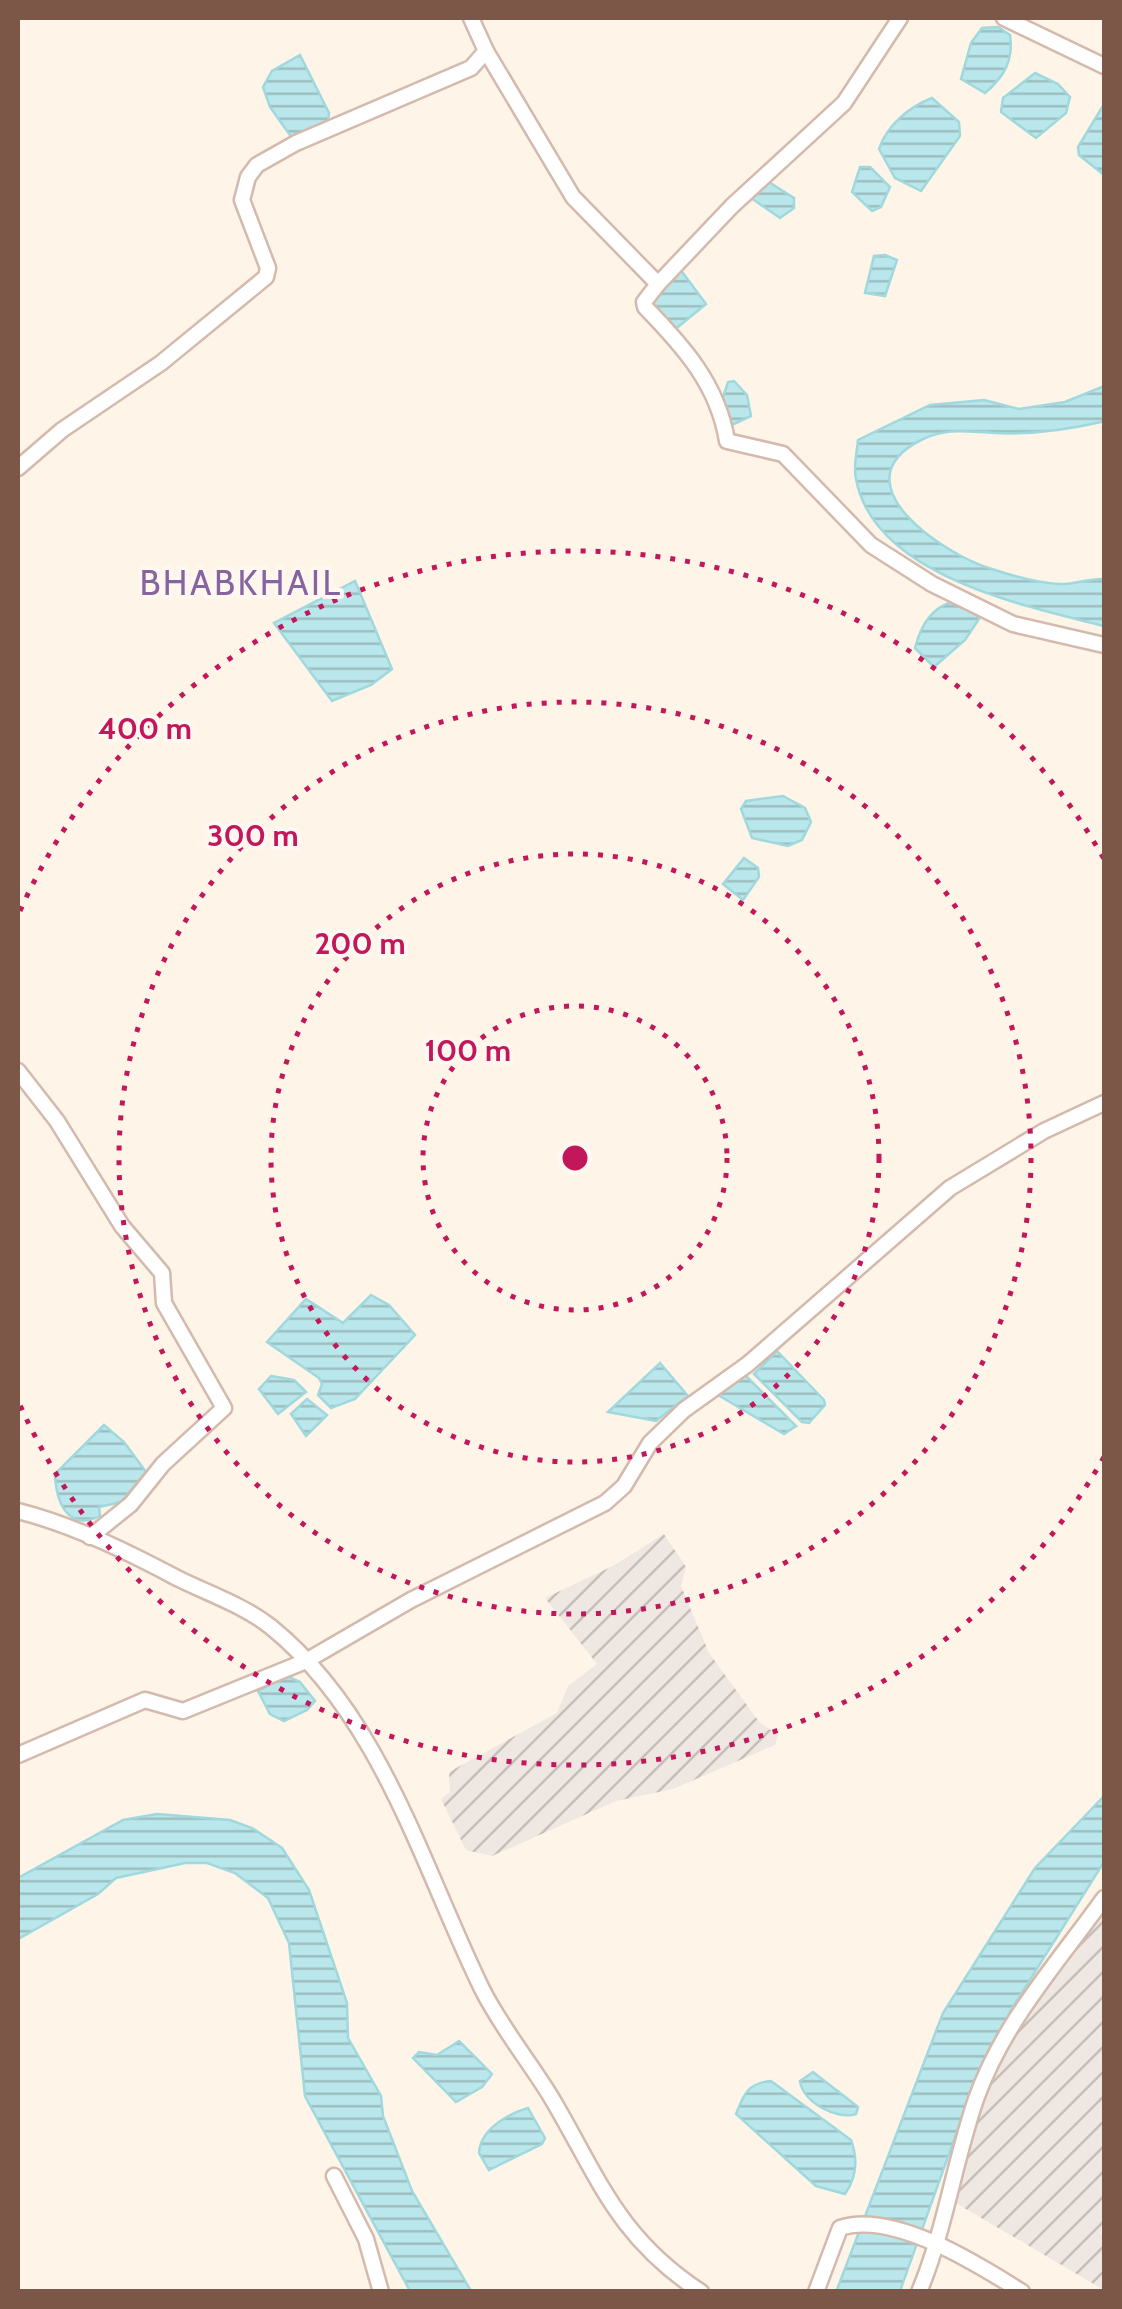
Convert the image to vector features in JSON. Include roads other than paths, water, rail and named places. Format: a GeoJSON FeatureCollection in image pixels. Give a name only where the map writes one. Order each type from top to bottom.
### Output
{"type":"FeatureCollection","features":[{"type":"Feature","properties":{"kind":"street"},"geometry":{"type":"LineString","coordinates":[[471,18],[486,51],[573,197],[658,284]]}},
{"type":"Feature","properties":{"kind":"street"},"geometry":{"type":"LineString","coordinates":[[900,18],[844,102],[732,206],[658,284],[644,302],[645,307],[702,370],[723,413],[728,441],[783,454],[871,546],[932,584],[1013,624],[1104,644]]}},
{"type":"Feature","properties":{"kind":"street"},"geometry":{"type":"LineString","coordinates":[[1004,18],[1104,66]]}},
{"type":"Feature","properties":{"kind":"street"},"geometry":{"type":"LineString","coordinates":[[18,468],[62,430],[161,363],[266,277],[268,268],[242,200],[248,176],[257,165],[296,143],[472,68],[486,51]]}},
{"type":"Feature","properties":{"kind":"street"},"geometry":{"type":"LineString","coordinates":[[18,1071],[57,1121],[122,1226],[162,1272],[164,1303],[224,1408],[163,1464],[130,1504],[90,1537]]}},
{"type":"Feature","properties":{"kind":"street"},"geometry":{"type":"LineString","coordinates":[[18,1756],[145,1700],[183,1710],[306,1662],[411,1600],[605,1503],[624,1486],[650,1442],[684,1410],[748,1364],[950,1188],[1044,1131],[1104,1103]]}},
{"type":"Feature","properties":{"kind":"street"},"geometry":{"type":"LineString","coordinates":[[18,1511],[90,1537],[269,1625],[329,1686],[383,1772],[484,1993],[552,2098],[596,2185],[640,2240],[674,2274],[701,2292]]}},
{"type":"Feature","properties":{"kind":"street"},"geometry":{"type":"LineString","coordinates":[[919,2292],[977,2098],[994,2058],[1030,1992],[1104,1898]]}},
{"type":"Feature","properties":{"kind":"street"},"geometry":{"type":"LineString","coordinates":[[334,2176],[366,2238],[380,2292]]}},
{"type":"Feature","properties":{"kind":"street"},"geometry":{"type":"LineString","coordinates":[[816,2292],[840,2228],[858,2222],[934,2243],[1022,2292]]}},
{"type":"Feature","properties":{"kind":"water"},"geometry":{"type":"Polygon","coordinates":[[[998,27],[1010,35],[1009,60],[985,93],[961,79],[971,43],[982,28],[998,27]]]}},
{"type":"Feature","properties":{"kind":"water"},"geometry":{"type":"Polygon","coordinates":[[[300,55],[329,113],[328,122],[292,138],[270,107],[263,87],[272,71],[300,55]]]}},
{"type":"Feature","properties":{"kind":"water"},"geometry":{"type":"Polygon","coordinates":[[[1035,73],[1058,84],[1070,97],[1066,113],[1036,138],[1001,112],[1003,98],[1035,73]]]}},
{"type":"Feature","properties":{"kind":"water"},"geometry":{"type":"Polygon","coordinates":[[[932,98],[959,122],[960,136],[921,191],[895,178],[879,149],[900,118],[932,98]]]}},
{"type":"Feature","properties":{"kind":"water"},"geometry":{"type":"Polygon","coordinates":[[[1104,104],[1104,175],[1079,155],[1078,147],[1104,104]]]}},
{"type":"Feature","properties":{"kind":"water"},"geometry":{"type":"Polygon","coordinates":[[[860,167],[870,167],[890,187],[881,207],[872,211],[852,192],[860,167]]]}},
{"type":"Feature","properties":{"kind":"water"},"geometry":{"type":"Polygon","coordinates":[[[764,179],[794,198],[794,208],[780,218],[751,198],[764,179]]]}},
{"type":"Feature","properties":{"kind":"water"},"geometry":{"type":"Polygon","coordinates":[[[874,256],[897,260],[885,296],[865,293],[874,256]]]}},
{"type":"Feature","properties":{"kind":"water"},"geometry":{"type":"Polygon","coordinates":[[[680,269],[706,304],[673,331],[646,304],[680,269]]]}},
{"type":"Feature","properties":{"kind":"water"},"geometry":{"type":"Polygon","coordinates":[[[734,381],[747,395],[751,416],[734,424],[727,420],[721,403],[728,382],[734,381]]]}},
{"type":"Feature","properties":{"kind":"water"},"geometry":{"type":"Polygon","coordinates":[[[1104,386],[1101,422],[1035,433],[940,433],[921,440],[898,457],[889,476],[893,496],[907,515],[926,533],[972,561],[1035,581],[1065,584],[1104,579],[1104,626],[996,596],[958,581],[922,563],[891,540],[869,512],[855,475],[858,440],[930,405],[984,400],[1019,409],[1065,402],[1104,386]]]}},
{"type":"Feature","properties":{"kind":"water"},"geometry":{"type":"Polygon","coordinates":[[[355,581],[392,669],[371,685],[332,701],[274,623],[355,581]]]}},
{"type":"Feature","properties":{"kind":"water"},"geometry":{"type":"Polygon","coordinates":[[[952,602],[974,610],[979,619],[965,640],[934,667],[915,648],[928,620],[952,602]]]}},
{"type":"Feature","properties":{"kind":"water"},"geometry":{"type":"Polygon","coordinates":[[[783,796],[805,808],[811,822],[802,840],[788,846],[752,838],[741,809],[746,801],[783,796]]]}},
{"type":"Feature","properties":{"kind":"water"},"geometry":{"type":"Polygon","coordinates":[[[744,858],[758,868],[759,877],[743,900],[723,884],[744,858]]]}},
{"type":"Feature","properties":{"kind":"water"},"geometry":{"type":"Polygon","coordinates":[[[371,1295],[389,1305],[415,1335],[355,1399],[331,1408],[318,1395],[322,1384],[319,1378],[267,1342],[306,1299],[343,1323],[371,1295]]]}},
{"type":"Feature","properties":{"kind":"water"},"geometry":{"type":"Polygon","coordinates":[[[777,1351],[824,1400],[825,1405],[809,1423],[802,1422],[754,1374],[777,1351]]]}},
{"type":"Feature","properties":{"kind":"water"},"geometry":{"type":"Polygon","coordinates":[[[660,1363],[688,1396],[656,1421],[608,1412],[660,1363]]]}},
{"type":"Feature","properties":{"kind":"water"},"geometry":{"type":"Polygon","coordinates":[[[745,1375],[796,1426],[784,1434],[718,1395],[745,1375]]]}},
{"type":"Feature","properties":{"kind":"water"},"geometry":{"type":"Polygon","coordinates":[[[271,1376],[294,1380],[306,1392],[278,1414],[259,1389],[271,1376]]]}},
{"type":"Feature","properties":{"kind":"water"},"geometry":{"type":"Polygon","coordinates":[[[307,1399],[327,1415],[306,1436],[291,1414],[307,1399]]]}},
{"type":"Feature","properties":{"kind":"water"},"geometry":{"type":"Polygon","coordinates":[[[104,1425],[124,1442],[146,1472],[121,1502],[99,1507],[100,1516],[80,1520],[61,1504],[55,1474],[104,1425]]]}},
{"type":"Feature","properties":{"kind":"water"},"geometry":{"type":"Polygon","coordinates":[[[286,1676],[300,1682],[315,1701],[307,1710],[284,1721],[270,1714],[258,1691],[286,1676]]]}},
{"type":"Feature","properties":{"kind":"water"},"geometry":{"type":"Polygon","coordinates":[[[1104,1796],[1104,1862],[1011,2010],[970,2095],[900,2291],[836,2292],[943,2013],[1035,1868],[1104,1796]]]}},
{"type":"Feature","properties":{"kind":"water"},"geometry":{"type":"Polygon","coordinates":[[[157,1814],[230,1820],[252,1828],[282,1848],[309,1890],[347,2003],[348,2038],[381,2096],[383,2116],[412,2191],[471,2291],[410,2291],[305,2096],[289,1943],[268,1898],[235,1873],[207,1863],[185,1863],[116,1878],[98,1894],[18,1939],[18,1878],[123,1820],[157,1814]]]}},
{"type":"Feature","properties":{"kind":"water"},"geometry":{"type":"Polygon","coordinates":[[[459,2041],[492,2074],[482,2087],[456,2102],[413,2058],[419,2052],[437,2055],[459,2041]]]}},
{"type":"Feature","properties":{"kind":"water"},"geometry":{"type":"Polygon","coordinates":[[[813,2072],[858,2107],[856,2114],[831,2112],[814,2103],[800,2081],[813,2072]]]}},
{"type":"Feature","properties":{"kind":"water"},"geometry":{"type":"Polygon","coordinates":[[[771,2081],[851,2140],[855,2168],[845,2194],[816,2186],[736,2114],[748,2091],[771,2081]]]}},
{"type":"Feature","properties":{"kind":"water"},"geometry":{"type":"Polygon","coordinates":[[[528,2108],[545,2138],[542,2144],[489,2170],[479,2153],[484,2137],[504,2119],[528,2108]]]}},
{"type":"Feature","properties":{"kind":"district","name":"BHABKHAIL"},"geometry":{"type":"Point","coordinates":[241,583]}}]}
